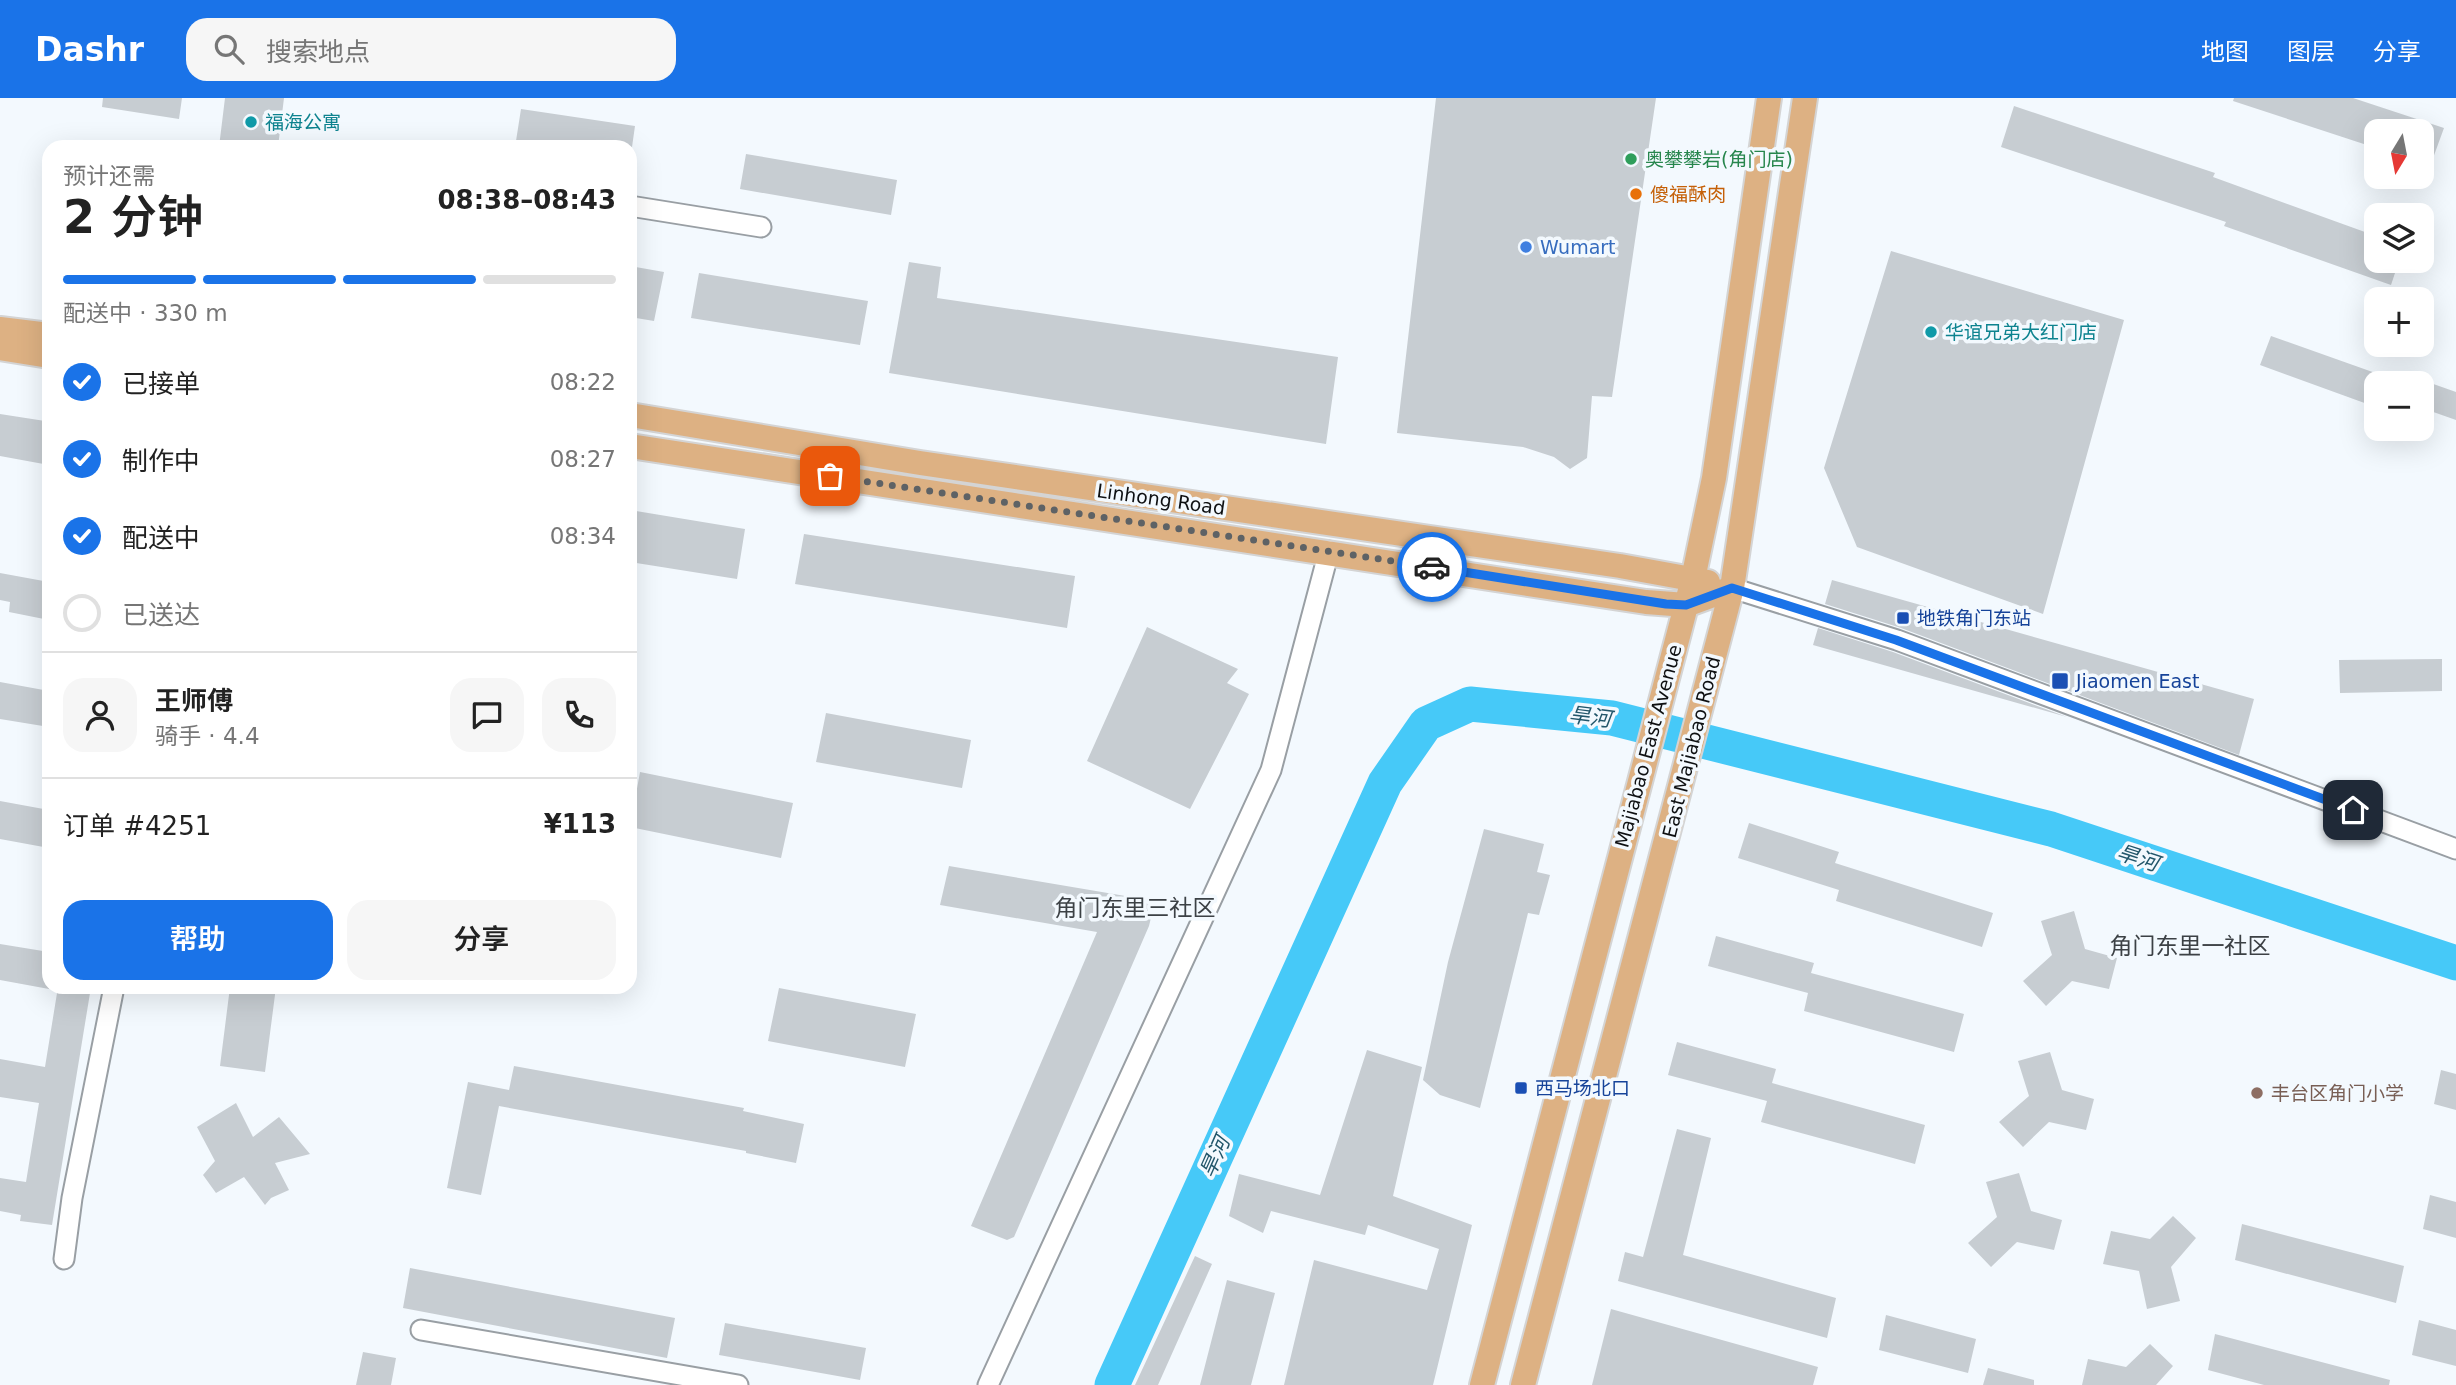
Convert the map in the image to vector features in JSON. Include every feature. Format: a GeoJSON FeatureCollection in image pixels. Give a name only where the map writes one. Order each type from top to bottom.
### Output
{"type":"FeatureCollection","features":[{"type":"Feature","properties":{"kind":"main road","name":"Majiabao East Avenue"},"geometry":{"type":"LineString","coordinates":[[1482,1385],[1693,579],[1714,478],[1769,98]]}},
{"type":"Feature","properties":{"kind":"main road","name":"East Majiabao Road"},"geometry":{"type":"LineString","coordinates":[[1522,1385],[1682,787],[1732,588],[1805,98]]}},
{"type":"Feature","properties":{"kind":"main road"},"geometry":{"type":"LineString","coordinates":[[0,329],[42,334]]}},
{"type":"Feature","properties":{"kind":"main road"},"geometry":{"type":"LineString","coordinates":[[0,348],[42,355]]}},
{"type":"Feature","properties":{"kind":"main road","name":"Linhong Road"},"geometry":{"type":"LineString","coordinates":[[637,416],[920,463],[1693,579],[1732,588]]}},
{"type":"Feature","properties":{"kind":"main road","name":"Linhong Road"},"geometry":{"type":"LineString","coordinates":[[637,447],[1329,551],[1646,602],[1686,605]]}},
{"type":"Feature","properties":{"kind":"main road"},"geometry":{"type":"LineString","coordinates":[[1686,605],[1732,588]]}},
{"type":"Feature","properties":{"kind":"street"},"geometry":{"type":"LineString","coordinates":[[637,207],[761,227]]}},
{"type":"Feature","properties":{"kind":"street"},"geometry":{"type":"LineString","coordinates":[[988,1385],[1271,770],[1329,551]]}},
{"type":"Feature","properties":{"kind":"street"},"geometry":{"type":"LineString","coordinates":[[1732,588],[1896,640],[2456,849]]}},
{"type":"Feature","properties":{"kind":"street"},"geometry":{"type":"LineString","coordinates":[[64,1259],[72,1198],[113,994]]}},
{"type":"Feature","properties":{"kind":"street"},"geometry":{"type":"LineString","coordinates":[[421,1330],[738,1385]]}},
{"type":"Feature","properties":{"kind":"building"},"geometry":{"type":"Polygon","coordinates":[[[103,98],[182,98],[179,119],[102,107],[103,98]]]}},
{"type":"Feature","properties":{"kind":"building","name":"福海公寓"},"geometry":{"type":"Polygon","coordinates":[[[225,98],[284,98],[279,140],[220,140],[225,98]]]}},
{"type":"Feature","properties":{"kind":"building","name":"Wumart"},"geometry":{"type":"Polygon","coordinates":[[[1436,98],[1656,98],[1612,397],[1592,396],[1587,458],[1570,469],[1554,457],[1523,447],[1397,433],[1436,98]]]}},
{"type":"Feature","properties":{"kind":"building"},"geometry":{"type":"Polygon","coordinates":[[[2234,98],[2353,98],[2417,119],[2364,119],[2364,144],[2233,101],[2234,98]]]}},
{"type":"Feature","properties":{"kind":"building"},"geometry":{"type":"Polygon","coordinates":[[[2014,106],[2215,173],[2213,177],[2364,232],[2364,273],[2395,273],[2391,285],[2224,226],[2226,222],[2001,147],[2014,106]]]}},
{"type":"Feature","properties":{"kind":"building"},"geometry":{"type":"Polygon","coordinates":[[[521,109],[635,126],[633,140],[516,140],[521,109]]]}},
{"type":"Feature","properties":{"kind":"building"},"geometry":{"type":"Polygon","coordinates":[[[2434,125],[2444,128],[2434,155],[2434,125]]]}},
{"type":"Feature","properties":{"kind":"building"},"geometry":{"type":"Polygon","coordinates":[[[746,154],[897,180],[891,215],[740,189],[746,154]]]}},
{"type":"Feature","properties":{"kind":"building"},"geometry":{"type":"Polygon","coordinates":[[[1891,251],[2124,320],[2043,614],[1857,547],[1824,468],[1891,251]]]}},
{"type":"Feature","properties":{"kind":"building"},"geometry":{"type":"Polygon","coordinates":[[[909,262],[941,267],[937,298],[1338,357],[1326,444],[889,373],[909,262]]]}},
{"type":"Feature","properties":{"kind":"building"},"geometry":{"type":"Polygon","coordinates":[[[637,267],[664,272],[654,321],[637,318],[637,267]]]}},
{"type":"Feature","properties":{"kind":"building"},"geometry":{"type":"Polygon","coordinates":[[[699,273],[868,301],[860,345],[691,318],[699,273]]]}},
{"type":"Feature","properties":{"kind":"building"},"geometry":{"type":"Polygon","coordinates":[[[2271,336],[2370,371],[2364,371],[2364,403],[2260,365],[2271,336]]]}},
{"type":"Feature","properties":{"kind":"building"},"geometry":{"type":"Polygon","coordinates":[[[2434,384],[2456,392],[2456,420],[2434,412],[2434,384]]]}},
{"type":"Feature","properties":{"kind":"building"},"geometry":{"type":"Polygon","coordinates":[[[0,414],[42,421],[42,464],[0,456],[0,414]]]}},
{"type":"Feature","properties":{"kind":"building"},"geometry":{"type":"Polygon","coordinates":[[[637,511],[745,529],[737,579],[637,563],[637,511]]]}},
{"type":"Feature","properties":{"kind":"building"},"geometry":{"type":"Polygon","coordinates":[[[804,534],[1075,576],[1067,628],[795,584],[804,534]]]}},
{"type":"Feature","properties":{"kind":"building"},"geometry":{"type":"Polygon","coordinates":[[[0,573],[42,581],[42,619],[9,612],[10,602],[0,600],[0,573]]]}},
{"type":"Feature","properties":{"kind":"building"},"geometry":{"type":"Polygon","coordinates":[[[1832,580],[2254,699],[2239,755],[1901,628],[1825,604],[1832,580]]]}},
{"type":"Feature","properties":{"kind":"building"},"geometry":{"type":"Polygon","coordinates":[[[1147,627],[1238,669],[1227,683],[1249,694],[1190,809],[1087,761],[1147,627]]]}},
{"type":"Feature","properties":{"kind":"building"},"geometry":{"type":"Polygon","coordinates":[[[1818,628],[1893,652],[2067,717],[1813,645],[1818,628]]]}},
{"type":"Feature","properties":{"kind":"building"},"geometry":{"type":"Polygon","coordinates":[[[2442,659],[2442,691],[2340,693],[2339,660],[2442,659]]]}},
{"type":"Feature","properties":{"kind":"building"},"geometry":{"type":"Polygon","coordinates":[[[0,682],[42,690],[42,726],[0,719],[0,682]]]}},
{"type":"Feature","properties":{"kind":"building"},"geometry":{"type":"Polygon","coordinates":[[[826,713],[971,740],[962,788],[816,762],[826,713]]]}},
{"type":"Feature","properties":{"kind":"building"},"geometry":{"type":"Polygon","coordinates":[[[640,772],[793,803],[781,858],[637,828],[637,788],[640,772]]]}},
{"type":"Feature","properties":{"kind":"building"},"geometry":{"type":"Polygon","coordinates":[[[0,801],[42,809],[42,847],[0,839],[0,801]]]}},
{"type":"Feature","properties":{"kind":"building"},"geometry":{"type":"Polygon","coordinates":[[[1749,823],[1839,852],[1835,863],[1993,913],[1982,947],[1836,901],[1839,890],[1738,858],[1749,823]]]}},
{"type":"Feature","properties":{"kind":"building"},"geometry":{"type":"Polygon","coordinates":[[[1484,829],[1544,844],[1537,872],[1550,875],[1539,915],[1528,913],[1480,1108],[1440,1095],[1423,1080],[1448,962],[1484,829]]]}},
{"type":"Feature","properties":{"kind":"building"},"geometry":{"type":"Polygon","coordinates":[[[949,866],[1155,901],[1149,926],[1014,1237],[1007,1240],[971,1226],[1097,932],[940,905],[949,866]]]}},
{"type":"Feature","properties":{"kind":"building"},"geometry":{"type":"Polygon","coordinates":[[[2074,911],[2085,949],[2117,958],[2109,989],[2072,981],[2046,1006],[2023,981],[2052,955],[2041,921],[2074,911]]]}},
{"type":"Feature","properties":{"kind":"building"},"geometry":{"type":"Polygon","coordinates":[[[1716,936],[1814,963],[1811,973],[1964,1014],[1954,1052],[1804,1011],[1808,993],[1708,966],[1716,936]]]}},
{"type":"Feature","properties":{"kind":"building"},"geometry":{"type":"Polygon","coordinates":[[[0,944],[42,951],[42,988],[0,980],[0,944]]]}},
{"type":"Feature","properties":{"kind":"building"},"geometry":{"type":"Polygon","coordinates":[[[779,988],[916,1014],[905,1067],[768,1041],[779,988]]]}},
{"type":"Feature","properties":{"kind":"building"},"geometry":{"type":"Polygon","coordinates":[[[57,994],[90,994],[52,1225],[20,1221],[21,1215],[0,1211],[0,1178],[26,1182],[39,1103],[0,1097],[0,1059],[45,1067],[57,994]]]}},
{"type":"Feature","properties":{"kind":"building"},"geometry":{"type":"Polygon","coordinates":[[[229,994],[275,994],[265,1072],[220,1066],[229,994]]]}},
{"type":"Feature","properties":{"kind":"building"},"geometry":{"type":"Polygon","coordinates":[[[1677,1042],[1776,1069],[1772,1083],[1925,1125],[1915,1164],[1761,1122],[1767,1101],[1668,1075],[1677,1042]]]}},
{"type":"Feature","properties":{"kind":"building"},"geometry":{"type":"Polygon","coordinates":[[[1367,1050],[1422,1067],[1393,1196],[1472,1225],[1433,1385],[1284,1385],[1314,1260],[1427,1290],[1439,1249],[1368,1225],[1365,1235],[1271,1211],[1263,1233],[1229,1216],[1239,1174],[1320,1195],[1367,1050]]]}},
{"type":"Feature","properties":{"kind":"building"},"geometry":{"type":"Polygon","coordinates":[[[2050,1052],[2062,1090],[2094,1099],[2086,1130],[2049,1122],[2023,1147],[1999,1122],[2029,1096],[2018,1061],[2050,1052]]]}},
{"type":"Feature","properties":{"kind":"building"},"geometry":{"type":"Polygon","coordinates":[[[514,1066],[744,1108],[743,1111],[804,1124],[796,1163],[746,1151],[499,1106],[481,1195],[447,1188],[468,1082],[509,1090],[514,1066]]]}},
{"type":"Feature","properties":{"kind":"building"},"geometry":{"type":"Polygon","coordinates":[[[2441,1070],[2456,1074],[2456,1110],[2434,1104],[2441,1070]]]}},
{"type":"Feature","properties":{"kind":"building"},"geometry":{"type":"Polygon","coordinates":[[[236,1103],[253,1137],[279,1117],[310,1154],[275,1163],[289,1190],[271,1198],[265,1205],[244,1177],[216,1193],[203,1175],[215,1161],[197,1127],[236,1103]]]}},
{"type":"Feature","properties":{"kind":"building"},"geometry":{"type":"Polygon","coordinates":[[[1677,1129],[1711,1138],[1683,1255],[1836,1298],[1827,1338],[1618,1281],[1625,1252],[1643,1257],[1677,1129]]]}},
{"type":"Feature","properties":{"kind":"building"},"geometry":{"type":"Polygon","coordinates":[[[2019,1173],[2031,1211],[2062,1220],[2054,1250],[2017,1242],[1991,1267],[1968,1243],[1997,1217],[1986,1182],[2019,1173]]]}},
{"type":"Feature","properties":{"kind":"building"},"geometry":{"type":"Polygon","coordinates":[[[2430,1195],[2456,1202],[2456,1238],[2423,1229],[2430,1195]]]}},
{"type":"Feature","properties":{"kind":"building"},"geometry":{"type":"Polygon","coordinates":[[[2173,1216],[2196,1238],[2171,1267],[2180,1301],[2147,1309],[2139,1271],[2103,1264],[2111,1231],[2150,1239],[2173,1216]]]}},
{"type":"Feature","properties":{"kind":"building"},"geometry":{"type":"Polygon","coordinates":[[[2242,1224],[2404,1266],[2396,1303],[2235,1260],[2242,1224]]]}},
{"type":"Feature","properties":{"kind":"building"},"geometry":{"type":"Polygon","coordinates":[[[1195,1256],[1212,1264],[1158,1385],[1135,1385],[1195,1256]]]}},
{"type":"Feature","properties":{"kind":"building"},"geometry":{"type":"Polygon","coordinates":[[[410,1268],[675,1318],[667,1358],[403,1308],[410,1268]]]}},
{"type":"Feature","properties":{"kind":"building"},"geometry":{"type":"Polygon","coordinates":[[[1227,1280],[1275,1293],[1251,1385],[1200,1385],[1227,1280]]]}},
{"type":"Feature","properties":{"kind":"building"},"geometry":{"type":"Polygon","coordinates":[[[1611,1309],[1818,1367],[1813,1385],[1592,1385],[1611,1309]]]}},
{"type":"Feature","properties":{"kind":"building"},"geometry":{"type":"Polygon","coordinates":[[[1886,1315],[1976,1339],[1968,1373],[1879,1350],[1886,1315]]]}},
{"type":"Feature","properties":{"kind":"building"},"geometry":{"type":"Polygon","coordinates":[[[2419,1320],[2456,1330],[2456,1366],[2412,1355],[2419,1320]]]}},
{"type":"Feature","properties":{"kind":"building"},"geometry":{"type":"Polygon","coordinates":[[[725,1323],[866,1348],[860,1380],[719,1355],[725,1323]]]}},
{"type":"Feature","properties":{"kind":"building"},"geometry":{"type":"Polygon","coordinates":[[[2215,1334],[2390,1380],[2389,1385],[2264,1385],[2208,1370],[2215,1334]]]}},
{"type":"Feature","properties":{"kind":"building"},"geometry":{"type":"Polygon","coordinates":[[[2150,1344],[2173,1366],[2156,1385],[2082,1385],[2088,1359],[2126,1367],[2150,1344]]]}},
{"type":"Feature","properties":{"kind":"building"},"geometry":{"type":"Polygon","coordinates":[[[363,1352],[396,1358],[391,1385],[356,1385],[363,1352]]]}},
{"type":"Feature","properties":{"kind":"building"},"geometry":{"type":"Polygon","coordinates":[[[1988,1368],[2034,1380],[2034,1385],[1983,1385],[1988,1368]]]}},
{"type":"Feature","properties":{"kind":"waterway","name":"旱河"},"geometry":{"type":"LineString","coordinates":[[1112,1385],[1385,783],[1426,724],[1470,704],[1612,718],[2051,829],[2456,963]]}},
{"type":"Feature","properties":{"kind":"way so far"},"geometry":{"type":"LineString","coordinates":[[830,476],[1432,567]]}},
{"type":"Feature","properties":{"kind":"place","name":"福海公寓"},"geometry":{"type":"Point","coordinates":[251,122]}},
{"type":"Feature","properties":{"kind":"place","name":"奥攀攀岩(角门店)"},"geometry":{"type":"Point","coordinates":[1631,159]}},
{"type":"Feature","properties":{"kind":"place","name":"傻福酥肉"},"geometry":{"type":"Point","coordinates":[1636,194]}},
{"type":"Feature","properties":{"kind":"place","name":"Wumart"},"geometry":{"type":"Point","coordinates":[1526,247]}},
{"type":"Feature","properties":{"kind":"place","name":"华谊兄弟大红门店"},"geometry":{"type":"Point","coordinates":[1931,332]}},
{"type":"Feature","properties":{"kind":"place","name":"地铁角门东站"},"geometry":{"type":"Point","coordinates":[1903,618]}},
{"type":"Feature","properties":{"kind":"place","name":"Jiaomen East"},"geometry":{"type":"Point","coordinates":[2060,681]}},
{"type":"Feature","properties":{"kind":"place","name":"西马场北口"},"geometry":{"type":"Point","coordinates":[1521,1088]}},
{"type":"Feature","properties":{"kind":"place","name":"丰台区角门小学"},"geometry":{"type":"Point","coordinates":[2257,1093]}},
{"type":"Feature","properties":{"kind":"district","name":"角门东里三社区"},"geometry":{"type":"Point","coordinates":[1135,908]}},
{"type":"Feature","properties":{"kind":"district","name":"角门东里一社区"},"geometry":{"type":"Point","coordinates":[2190,946]}},
{"type":"Feature","properties":{"kind":"route"},"geometry":{"type":"LineString","coordinates":[[1432,567],[1666,604],[1686,605],[1732,588],[1896,640],[2353,810]]}}]}
